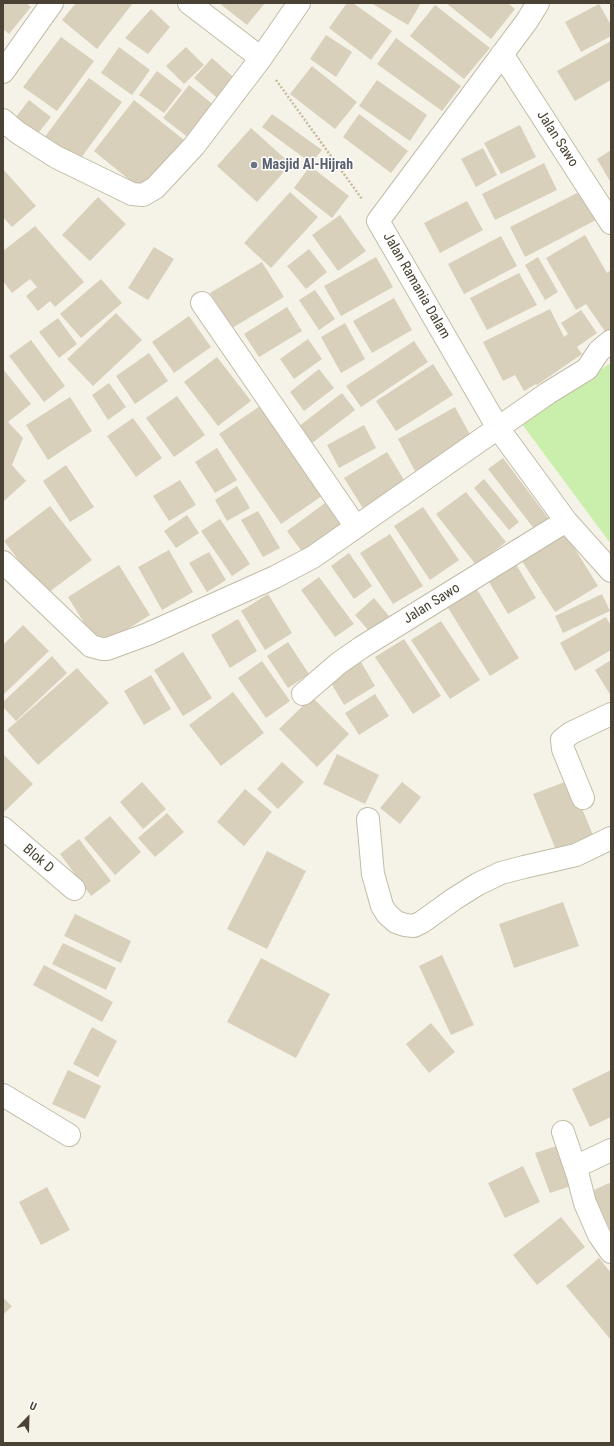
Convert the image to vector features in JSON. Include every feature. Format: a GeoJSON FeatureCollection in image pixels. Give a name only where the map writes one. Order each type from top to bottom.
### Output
{"type":"FeatureCollection","features":[{"type":"Feature","properties":{"kind":"street"},"geometry":{"type":"LineString","coordinates":[[3,72],[52,3]]}},
{"type":"Feature","properties":{"kind":"street"},"geometry":{"type":"LineString","coordinates":[[189,3],[261,58]]}},
{"type":"Feature","properties":{"kind":"street"},"geometry":{"type":"LineString","coordinates":[[3,120],[17,132],[56,157],[127,192],[138,196],[148,193],[155,188],[194,146],[261,58],[299,3]]}},
{"type":"Feature","properties":{"kind":"street","name":"Jalan Ramania Dalam"},"geometry":{"type":"LineString","coordinates":[[538,3],[527,21],[378,220],[498,428],[566,521],[611,571]]}},
{"type":"Feature","properties":{"kind":"street","name":"Jalan Sawo"},"geometry":{"type":"LineString","coordinates":[[502,54],[611,223]]}},
{"type":"Feature","properties":{"kind":"street"},"geometry":{"type":"LineString","coordinates":[[202,303],[356,527]]}},
{"type":"Feature","properties":{"kind":"street"},"geometry":{"type":"LineString","coordinates":[[3,562],[91,646],[108,649],[148,634],[275,577],[313,557],[548,393],[587,369],[599,351],[611,342]]}},
{"type":"Feature","properties":{"kind":"street","name":"Jalan Sawo"},"geometry":{"type":"LineString","coordinates":[[303,694],[339,663],[362,647],[566,521]]}},
{"type":"Feature","properties":{"kind":"street"},"geometry":{"type":"LineString","coordinates":[[583,798],[563,749],[562,740],[571,733],[611,714]]}},
{"type":"Feature","properties":{"kind":"street"},"geometry":{"type":"LineString","coordinates":[[368,819],[373,874],[380,900],[387,914],[396,922],[414,926],[478,884],[501,873],[576,855],[611,838]]}},
{"type":"Feature","properties":{"kind":"street","name":"Blok D"},"geometry":{"type":"LineString","coordinates":[[3,828],[74,889]]}},
{"type":"Feature","properties":{"kind":"street"},"geometry":{"type":"LineString","coordinates":[[3,1094],[69,1135]]}},
{"type":"Feature","properties":{"kind":"street"},"geometry":{"type":"LineString","coordinates":[[563,1132],[585,1203],[599,1235],[611,1252]]}},
{"type":"Feature","properties":{"kind":"street"},"geometry":{"type":"LineString","coordinates":[[575,1167],[611,1150]]}},
{"type":"Feature","properties":{"kind":"path"},"geometry":{"type":"LineString","coordinates":[[261,58],[378,220]]}},
{"type":"Feature","properties":{"kind":"green space"},"geometry":{"type":"Polygon","coordinates":[[[609,364],[611,366],[611,544],[522,424],[609,364]]]}},
{"type":"Feature","properties":{"kind":"building"},"geometry":{"type":"Polygon","coordinates":[[[3,3],[26,3],[31,7],[9,34],[3,29],[3,3]]]}},
{"type":"Feature","properties":{"kind":"building"},"geometry":{"type":"Polygon","coordinates":[[[76,3],[133,3],[97,49],[62,20],[76,3]]]}},
{"type":"Feature","properties":{"kind":"building"},"geometry":{"type":"Polygon","coordinates":[[[219,3],[265,3],[247,25],[219,3]]]}},
{"type":"Feature","properties":{"kind":"building"},"geometry":{"type":"Polygon","coordinates":[[[347,3],[353,3],[392,31],[371,60],[329,28],[347,3]]]}},
{"type":"Feature","properties":{"kind":"building"},"geometry":{"type":"Polygon","coordinates":[[[371,3],[421,3],[408,25],[371,3]]]}},
{"type":"Feature","properties":{"kind":"building"},"geometry":{"type":"Polygon","coordinates":[[[446,3],[508,3],[515,9],[491,39],[446,3]]]}},
{"type":"Feature","properties":{"kind":"building"},"geometry":{"type":"Polygon","coordinates":[[[599,4],[611,25],[611,36],[581,52],[565,22],[599,4]]]}},
{"type":"Feature","properties":{"kind":"building"},"geometry":{"type":"Polygon","coordinates":[[[435,5],[490,48],[464,79],[410,36],[435,5]]]}},
{"type":"Feature","properties":{"kind":"building"},"geometry":{"type":"Polygon","coordinates":[[[151,9],[170,27],[148,54],[125,38],[151,9]]]}},
{"type":"Feature","properties":{"kind":"building"},"geometry":{"type":"Polygon","coordinates":[[[326,35],[352,52],[336,77],[310,59],[326,35]]]}},
{"type":"Feature","properties":{"kind":"building"},"geometry":{"type":"Polygon","coordinates":[[[61,37],[94,61],[57,111],[23,87],[61,37]]]}},
{"type":"Feature","properties":{"kind":"building"},"geometry":{"type":"Polygon","coordinates":[[[396,38],[461,86],[442,111],[377,64],[396,38]]]}},
{"type":"Feature","properties":{"kind":"building"},"geometry":{"type":"Polygon","coordinates":[[[611,41],[611,80],[575,101],[557,71],[611,41]]]}},
{"type":"Feature","properties":{"kind":"building"},"geometry":{"type":"Polygon","coordinates":[[[119,47],[150,70],[132,95],[101,73],[119,47]]]}},
{"type":"Feature","properties":{"kind":"building"},"geometry":{"type":"Polygon","coordinates":[[[186,47],[204,65],[184,84],[166,66],[186,47]]]}},
{"type":"Feature","properties":{"kind":"building"},"geometry":{"type":"Polygon","coordinates":[[[212,58],[240,83],[223,103],[194,78],[212,58]]]}},
{"type":"Feature","properties":{"kind":"building"},"geometry":{"type":"Polygon","coordinates":[[[312,66],[357,102],[335,129],[290,94],[312,66]]]}},
{"type":"Feature","properties":{"kind":"building"},"geometry":{"type":"Polygon","coordinates":[[[157,71],[182,90],[164,113],[139,95],[157,71]]]}},
{"type":"Feature","properties":{"kind":"building"},"geometry":{"type":"Polygon","coordinates":[[[89,78],[122,102],[78,162],[44,138],[89,78]]]}},
{"type":"Feature","properties":{"kind":"building"},"geometry":{"type":"Polygon","coordinates":[[[377,80],[427,115],[410,141],[359,106],[377,80]]]}},
{"type":"Feature","properties":{"kind":"building"},"geometry":{"type":"Polygon","coordinates":[[[189,85],[220,110],[194,142],[163,118],[189,85]]]}},
{"type":"Feature","properties":{"kind":"building"},"geometry":{"type":"Polygon","coordinates":[[[29,100],[51,117],[34,138],[13,121],[29,100]]]}},
{"type":"Feature","properties":{"kind":"building"},"geometry":{"type":"Polygon","coordinates":[[[134,100],[184,140],[143,191],[94,151],[134,100]]]}},
{"type":"Feature","properties":{"kind":"building"},"geometry":{"type":"Polygon","coordinates":[[[272,114],[322,150],[311,163],[262,127],[272,114]]]}},
{"type":"Feature","properties":{"kind":"building"},"geometry":{"type":"Polygon","coordinates":[[[359,114],[408,151],[391,173],[343,137],[359,114]]]}},
{"type":"Feature","properties":{"kind":"building"},"geometry":{"type":"Polygon","coordinates":[[[520,125],[536,157],[501,174],[484,143],[520,125]]]}},
{"type":"Feature","properties":{"kind":"building","name":"Masjid Al-Hijrah"},"geometry":{"type":"Polygon","coordinates":[[[251,128],[291,164],[257,202],[217,166],[251,128]]]}},
{"type":"Feature","properties":{"kind":"building"},"geometry":{"type":"Polygon","coordinates":[[[483,148],[497,175],[476,187],[461,159],[483,148]]]}},
{"type":"Feature","properties":{"kind":"building"},"geometry":{"type":"Polygon","coordinates":[[[611,150],[611,183],[597,159],[611,150]]]}},
{"type":"Feature","properties":{"kind":"building"},"geometry":{"type":"Polygon","coordinates":[[[544,163],[557,190],[495,220],[482,194],[544,163]]]}},
{"type":"Feature","properties":{"kind":"building"},"geometry":{"type":"Polygon","coordinates":[[[310,166],[349,196],[332,218],[294,188],[310,166]]]}},
{"type":"Feature","properties":{"kind":"building"},"geometry":{"type":"Polygon","coordinates":[[[3,169],[36,206],[12,227],[3,217],[3,169]]]}},
{"type":"Feature","properties":{"kind":"building"},"geometry":{"type":"Polygon","coordinates":[[[581,191],[596,220],[525,257],[510,227],[581,191]]]}},
{"type":"Feature","properties":{"kind":"building"},"geometry":{"type":"Polygon","coordinates":[[[290,192],[318,217],[271,268],[244,243],[290,192]]]}},
{"type":"Feature","properties":{"kind":"building"},"geometry":{"type":"Polygon","coordinates":[[[98,197],[126,224],[90,261],[62,235],[98,197]]]}},
{"type":"Feature","properties":{"kind":"building"},"geometry":{"type":"Polygon","coordinates":[[[467,201],[483,230],[440,253],[424,223],[467,201]]]}},
{"type":"Feature","properties":{"kind":"building"},"geometry":{"type":"Polygon","coordinates":[[[340,215],[366,251],[338,271],[312,235],[340,215]]]}},
{"type":"Feature","properties":{"kind":"building"},"geometry":{"type":"Polygon","coordinates":[[[35,226],[84,282],[55,307],[50,301],[38,311],[26,296],[37,287],[30,279],[12,293],[3,281],[3,251],[35,226]]]}},
{"type":"Feature","properties":{"kind":"building"},"geometry":{"type":"Polygon","coordinates":[[[585,235],[607,273],[611,270],[611,329],[606,333],[586,304],[576,310],[546,258],[585,235]]]}},
{"type":"Feature","properties":{"kind":"building"},"geometry":{"type":"Polygon","coordinates":[[[501,236],[517,266],[464,294],[448,264],[501,236]]]}},
{"type":"Feature","properties":{"kind":"building"},"geometry":{"type":"Polygon","coordinates":[[[154,247],[174,259],[148,300],[128,288],[154,247]]]}},
{"type":"Feature","properties":{"kind":"building"},"geometry":{"type":"Polygon","coordinates":[[[309,249],[327,272],[306,289],[287,266],[309,249]]]}},
{"type":"Feature","properties":{"kind":"building"},"geometry":{"type":"Polygon","coordinates":[[[376,257],[393,287],[341,316],[324,286],[376,257]]]}},
{"type":"Feature","properties":{"kind":"building"},"geometry":{"type":"Polygon","coordinates":[[[538,257],[558,292],[545,300],[525,265],[538,257]]]}},
{"type":"Feature","properties":{"kind":"building"},"geometry":{"type":"Polygon","coordinates":[[[262,262],[284,297],[232,328],[210,293],[262,262]]]}},
{"type":"Feature","properties":{"kind":"building"},"geometry":{"type":"Polygon","coordinates":[[[519,273],[537,305],[487,330],[470,298],[519,273]]]}},
{"type":"Feature","properties":{"kind":"building"},"geometry":{"type":"Polygon","coordinates":[[[101,279],[122,303],[81,338],[60,314],[101,279]]]}},
{"type":"Feature","properties":{"kind":"building"},"geometry":{"type":"Polygon","coordinates":[[[315,290],[335,319],[319,330],[299,300],[315,290]]]}},
{"type":"Feature","properties":{"kind":"building"},"geometry":{"type":"Polygon","coordinates":[[[394,298],[412,330],[372,353],[353,321],[394,298]]]}},
{"type":"Feature","properties":{"kind":"building"},"geometry":{"type":"Polygon","coordinates":[[[287,307],[302,331],[259,357],[244,334],[287,307]]]}},
{"type":"Feature","properties":{"kind":"building"},"geometry":{"type":"Polygon","coordinates":[[[550,309],[564,337],[568,334],[561,323],[581,310],[597,333],[577,347],[582,354],[537,385],[536,384],[524,391],[515,375],[503,381],[483,342],[550,309]]]}},
{"type":"Feature","properties":{"kind":"building"},"geometry":{"type":"Polygon","coordinates":[[[116,313],[142,340],[93,386],[67,359],[116,313]]]}},
{"type":"Feature","properties":{"kind":"building"},"geometry":{"type":"Polygon","coordinates":[[[189,316],[211,347],[174,373],[152,342],[189,316]]]}},
{"type":"Feature","properties":{"kind":"building"},"geometry":{"type":"Polygon","coordinates":[[[58,318],[77,344],[59,358],[39,332],[58,318]]]}},
{"type":"Feature","properties":{"kind":"building"},"geometry":{"type":"Polygon","coordinates":[[[345,323],[365,359],[341,373],[321,337],[345,323]]]}},
{"type":"Feature","properties":{"kind":"building"},"geometry":{"type":"Polygon","coordinates":[[[308,339],[322,359],[294,379],[280,359],[308,339]]]}},
{"type":"Feature","properties":{"kind":"building"},"geometry":{"type":"Polygon","coordinates":[[[31,340],[65,386],[44,402],[9,356],[31,340]]]}},
{"type":"Feature","properties":{"kind":"building"},"geometry":{"type":"Polygon","coordinates":[[[414,341],[428,362],[361,407],[346,386],[414,341]]]}},
{"type":"Feature","properties":{"kind":"building"},"geometry":{"type":"Polygon","coordinates":[[[149,353],[168,381],[135,404],[116,376],[149,353]]]}},
{"type":"Feature","properties":{"kind":"building"},"geometry":{"type":"Polygon","coordinates":[[[217,357],[251,401],[218,426],[184,382],[217,357]]]}},
{"type":"Feature","properties":{"kind":"building"},"geometry":{"type":"Polygon","coordinates":[[[433,364],[453,395],[396,431],[376,401],[433,364]]]}},
{"type":"Feature","properties":{"kind":"building"},"geometry":{"type":"Polygon","coordinates":[[[3,369],[31,404],[8,422],[23,438],[12,465],[26,481],[3,502],[3,369]]]}},
{"type":"Feature","properties":{"kind":"building"},"geometry":{"type":"Polygon","coordinates":[[[319,369],[334,388],[304,411],[290,392],[319,369]]]}},
{"type":"Feature","properties":{"kind":"building"},"geometry":{"type":"Polygon","coordinates":[[[109,383],[126,407],[108,420],[92,395],[109,383]]]}},
{"type":"Feature","properties":{"kind":"building"},"geometry":{"type":"Polygon","coordinates":[[[342,393],[355,410],[307,447],[294,430],[342,393]]]}},
{"type":"Feature","properties":{"kind":"building"},"geometry":{"type":"Polygon","coordinates":[[[177,396],[205,435],[174,457],[146,418],[177,396]]]}},
{"type":"Feature","properties":{"kind":"building"},"geometry":{"type":"Polygon","coordinates":[[[70,397],[92,431],[48,460],[26,425],[70,397]]]}},
{"type":"Feature","properties":{"kind":"building"},"geometry":{"type":"Polygon","coordinates":[[[260,406],[322,496],[281,524],[219,434],[260,406]]]}},
{"type":"Feature","properties":{"kind":"building"},"geometry":{"type":"Polygon","coordinates":[[[455,407],[473,440],[415,471],[398,439],[455,407]]]}},
{"type":"Feature","properties":{"kind":"building"},"geometry":{"type":"Polygon","coordinates":[[[133,418],[162,458],[136,477],[107,436],[133,418]]]}},
{"type":"Feature","properties":{"kind":"building"},"geometry":{"type":"Polygon","coordinates":[[[364,425],[376,448],[339,468],[327,445],[364,425]]]}},
{"type":"Feature","properties":{"kind":"building"},"geometry":{"type":"Polygon","coordinates":[[[217,448],[237,480],[215,493],[195,462],[217,448]]]}},
{"type":"Feature","properties":{"kind":"building"},"geometry":{"type":"Polygon","coordinates":[[[387,452],[407,485],[364,510],[344,478],[387,452]]]}},
{"type":"Feature","properties":{"kind":"building"},"geometry":{"type":"Polygon","coordinates":[[[503,458],[549,519],[535,530],[488,469],[503,458]]]}},
{"type":"Feature","properties":{"kind":"building"},"geometry":{"type":"Polygon","coordinates":[[[66,465],[94,507],[70,522],[43,481],[66,465]]]}},
{"type":"Feature","properties":{"kind":"building"},"geometry":{"type":"Polygon","coordinates":[[[484,479],[519,522],[509,530],[474,488],[484,479]]]}},
{"type":"Feature","properties":{"kind":"building"},"geometry":{"type":"Polygon","coordinates":[[[180,480],[196,505],[169,521],[153,496],[180,480]]]}},
{"type":"Feature","properties":{"kind":"building"},"geometry":{"type":"Polygon","coordinates":[[[237,486],[250,508],[227,521],[215,500],[237,486]]]}},
{"type":"Feature","properties":{"kind":"building"},"geometry":{"type":"Polygon","coordinates":[[[466,492],[506,542],[476,565],[436,514],[466,492]]]}},
{"type":"Feature","properties":{"kind":"building"},"geometry":{"type":"Polygon","coordinates":[[[325,503],[342,525],[303,553],[287,531],[325,503]]]}},
{"type":"Feature","properties":{"kind":"building"},"geometry":{"type":"Polygon","coordinates":[[[50,506],[92,560],[45,595],[4,541],[50,506]]]}},
{"type":"Feature","properties":{"kind":"building"},"geometry":{"type":"Polygon","coordinates":[[[423,507],[459,560],[430,580],[394,526],[423,507]]]}},
{"type":"Feature","properties":{"kind":"building"},"geometry":{"type":"Polygon","coordinates":[[[258,511],[280,548],[263,557],[241,520],[258,511]]]}},
{"type":"Feature","properties":{"kind":"building"},"geometry":{"type":"Polygon","coordinates":[[[187,515],[199,533],[176,548],[164,531],[187,515]]]}},
{"type":"Feature","properties":{"kind":"building"},"geometry":{"type":"Polygon","coordinates":[[[220,519],[250,564],[232,576],[201,531],[220,519]]]}},
{"type":"Feature","properties":{"kind":"building"},"geometry":{"type":"Polygon","coordinates":[[[562,528],[598,586],[555,612],[518,555],[562,528]]]}},
{"type":"Feature","properties":{"kind":"building"},"geometry":{"type":"Polygon","coordinates":[[[390,534],[423,586],[393,604],[360,553],[390,534]]]}},
{"type":"Feature","properties":{"kind":"building"},"geometry":{"type":"Polygon","coordinates":[[[169,550],[193,592],[162,610],[138,567],[169,550]]]}},
{"type":"Feature","properties":{"kind":"building"},"geometry":{"type":"Polygon","coordinates":[[[209,552],[226,580],[207,592],[189,563],[209,552]]]}},
{"type":"Feature","properties":{"kind":"building"},"geometry":{"type":"Polygon","coordinates":[[[349,553],[372,586],[354,599],[331,566],[349,553]]]}},
{"type":"Feature","properties":{"kind":"building"},"geometry":{"type":"Polygon","coordinates":[[[514,561],[536,598],[508,614],[486,577],[514,561]]]}},
{"type":"Feature","properties":{"kind":"building"},"geometry":{"type":"Polygon","coordinates":[[[119,565],[150,615],[99,647],[68,597],[119,565]]]}},
{"type":"Feature","properties":{"kind":"building"},"geometry":{"type":"Polygon","coordinates":[[[319,577],[354,624],[335,637],[301,590],[319,577]]]}},
{"type":"Feature","properties":{"kind":"building"},"geometry":{"type":"Polygon","coordinates":[[[476,588],[519,658],[490,676],[447,606],[476,588]]]}},
{"type":"Feature","properties":{"kind":"building"},"geometry":{"type":"Polygon","coordinates":[[[268,594],[292,633],[265,650],[241,611],[268,594]]]}},
{"type":"Feature","properties":{"kind":"building"},"geometry":{"type":"Polygon","coordinates":[[[602,594],[610,611],[563,633],[555,616],[602,594]]]}},
{"type":"Feature","properties":{"kind":"building"},"geometry":{"type":"Polygon","coordinates":[[[374,598],[389,616],[370,632],[355,615],[374,598]]]}},
{"type":"Feature","properties":{"kind":"building"},"geometry":{"type":"Polygon","coordinates":[[[606,617],[611,626],[611,650],[575,671],[560,643],[606,617]]]}},
{"type":"Feature","properties":{"kind":"building"},"geometry":{"type":"Polygon","coordinates":[[[238,619],[257,651],[230,668],[211,635],[238,619]]]}},
{"type":"Feature","properties":{"kind":"building"},"geometry":{"type":"Polygon","coordinates":[[[441,621],[480,680],[450,699],[411,640],[441,621]]]}},
{"type":"Feature","properties":{"kind":"building"},"geometry":{"type":"Polygon","coordinates":[[[23,625],[49,651],[3,695],[3,645],[23,625]]]}},
{"type":"Feature","properties":{"kind":"building"},"geometry":{"type":"Polygon","coordinates":[[[404,639],[441,696],[413,714],[375,657],[404,639]]]}},
{"type":"Feature","properties":{"kind":"building"},"geometry":{"type":"Polygon","coordinates":[[[288,642],[309,674],[288,688],[267,656],[288,642]]]}},
{"type":"Feature","properties":{"kind":"building"},"geometry":{"type":"Polygon","coordinates":[[[183,652],[212,698],[183,716],[154,670],[183,652]]]}},
{"type":"Feature","properties":{"kind":"building"},"geometry":{"type":"Polygon","coordinates":[[[52,656],[67,673],[16,721],[3,707],[3,702],[52,656]]]}},
{"type":"Feature","properties":{"kind":"building"},"geometry":{"type":"Polygon","coordinates":[[[611,660],[611,696],[595,670],[611,660]]]}},
{"type":"Feature","properties":{"kind":"building"},"geometry":{"type":"Polygon","coordinates":[[[262,661],[290,701],[266,718],[238,678],[262,661]]]}},
{"type":"Feature","properties":{"kind":"building"},"geometry":{"type":"Polygon","coordinates":[[[361,662],[375,686],[344,705],[330,681],[361,662]]]}},
{"type":"Feature","properties":{"kind":"building"},"geometry":{"type":"Polygon","coordinates":[[[77,668],[109,703],[38,765],[7,730],[77,668]]]}},
{"type":"Feature","properties":{"kind":"building"},"geometry":{"type":"Polygon","coordinates":[[[151,675],[171,709],[144,725],[124,691],[151,675]]]}},
{"type":"Feature","properties":{"kind":"building"},"geometry":{"type":"Polygon","coordinates":[[[233,692],[264,733],[221,766],[189,725],[233,692]]]}},
{"type":"Feature","properties":{"kind":"building"},"geometry":{"type":"Polygon","coordinates":[[[375,694],[389,716],[359,735],[345,713],[375,694]]]}},
{"type":"Feature","properties":{"kind":"building"},"geometry":{"type":"Polygon","coordinates":[[[312,697],[349,734],[317,767],[279,729],[312,697]]]}},
{"type":"Feature","properties":{"kind":"building"},"geometry":{"type":"Polygon","coordinates":[[[3,754],[33,784],[4,812],[3,810],[3,754]]]}},
{"type":"Feature","properties":{"kind":"building"},"geometry":{"type":"Polygon","coordinates":[[[337,754],[379,775],[365,804],[323,784],[337,754]]]}},
{"type":"Feature","properties":{"kind":"building"},"geometry":{"type":"Polygon","coordinates":[[[282,762],[304,782],[278,809],[257,789],[282,762]]]}},
{"type":"Feature","properties":{"kind":"building"},"geometry":{"type":"Polygon","coordinates":[[[570,780],[596,842],[559,857],[533,794],[570,780]]]}},
{"type":"Feature","properties":{"kind":"building"},"geometry":{"type":"Polygon","coordinates":[[[142,782],[166,809],[143,829],[120,802],[142,782]]]}},
{"type":"Feature","properties":{"kind":"building"},"geometry":{"type":"Polygon","coordinates":[[[402,782],[421,797],[400,824],[380,808],[402,782]]]}},
{"type":"Feature","properties":{"kind":"building"},"geometry":{"type":"Polygon","coordinates":[[[245,789],[272,812],[244,846],[217,822],[245,789]]]}},
{"type":"Feature","properties":{"kind":"building"},"geometry":{"type":"Polygon","coordinates":[[[167,813],[184,832],[155,857],[138,838],[167,813]]]}},
{"type":"Feature","properties":{"kind":"building"},"geometry":{"type":"Polygon","coordinates":[[[110,816],[141,852],[115,875],[84,838],[110,816]]]}},
{"type":"Feature","properties":{"kind":"building"},"geometry":{"type":"Polygon","coordinates":[[[79,839],[111,881],[91,896],[60,854],[79,839]]]}},
{"type":"Feature","properties":{"kind":"building"},"geometry":{"type":"Polygon","coordinates":[[[267,851],[306,871],[267,949],[227,929],[267,851]]]}},
{"type":"Feature","properties":{"kind":"building"},"geometry":{"type":"Polygon","coordinates":[[[563,902],[579,946],[514,968],[499,924],[563,902]]]}},
{"type":"Feature","properties":{"kind":"building"},"geometry":{"type":"Polygon","coordinates":[[[75,914],[131,941],[121,963],[64,936],[75,914]]]}},
{"type":"Feature","properties":{"kind":"building"},"geometry":{"type":"Polygon","coordinates":[[[63,943],[116,968],[106,990],[52,964],[63,943]]]}},
{"type":"Feature","properties":{"kind":"building"},"geometry":{"type":"Polygon","coordinates":[[[442,955],[474,1025],[451,1035],[419,966],[442,955]]]}},
{"type":"Feature","properties":{"kind":"building"},"geometry":{"type":"Polygon","coordinates":[[[261,958],[330,994],[296,1058],[227,1022],[261,958]]]}},
{"type":"Feature","properties":{"kind":"building"},"geometry":{"type":"Polygon","coordinates":[[[44,965],[113,1002],[102,1022],[33,985],[44,965]]]}},
{"type":"Feature","properties":{"kind":"building"},"geometry":{"type":"Polygon","coordinates":[[[431,1023],[455,1052],[429,1073],[406,1044],[431,1023]]]}},
{"type":"Feature","properties":{"kind":"building"},"geometry":{"type":"Polygon","coordinates":[[[92,1027],[117,1041],[98,1077],[73,1064],[92,1027]]]}},
{"type":"Feature","properties":{"kind":"building"},"geometry":{"type":"Polygon","coordinates":[[[68,1070],[101,1086],[85,1119],[52,1104],[68,1070]]]}},
{"type":"Feature","properties":{"kind":"building"},"geometry":{"type":"Polygon","coordinates":[[[611,1070],[611,1117],[590,1127],[572,1089],[611,1070]]]}},
{"type":"Feature","properties":{"kind":"building"},"geometry":{"type":"Polygon","coordinates":[[[563,1144],[577,1184],[550,1193],[535,1153],[563,1144]]]}},
{"type":"Feature","properties":{"kind":"building"},"geometry":{"type":"Polygon","coordinates":[[[523,1166],[540,1202],[505,1218],[488,1183],[523,1166]]]}},
{"type":"Feature","properties":{"kind":"building"},"geometry":{"type":"Polygon","coordinates":[[[609,1183],[611,1188],[611,1232],[592,1191],[609,1183]]]}},
{"type":"Feature","properties":{"kind":"building"},"geometry":{"type":"Polygon","coordinates":[[[47,1187],[70,1230],[41,1245],[19,1202],[47,1187]]]}},
{"type":"Feature","properties":{"kind":"building"},"geometry":{"type":"Polygon","coordinates":[[[561,1217],[585,1247],[537,1285],[513,1255],[561,1217]]]}},
{"type":"Feature","properties":{"kind":"building"},"geometry":{"type":"Polygon","coordinates":[[[599,1258],[611,1273],[611,1340],[566,1286],[599,1258]]]}},
{"type":"Feature","properties":{"kind":"building"},"geometry":{"type":"Polygon","coordinates":[[[3,1298],[12,1306],[3,1315],[3,1298]]]}},
{"type":"Feature","properties":{"kind":"place","name":"Masjid Al-Hijrah"},"geometry":{"type":"Point","coordinates":[254,165]}}]}
